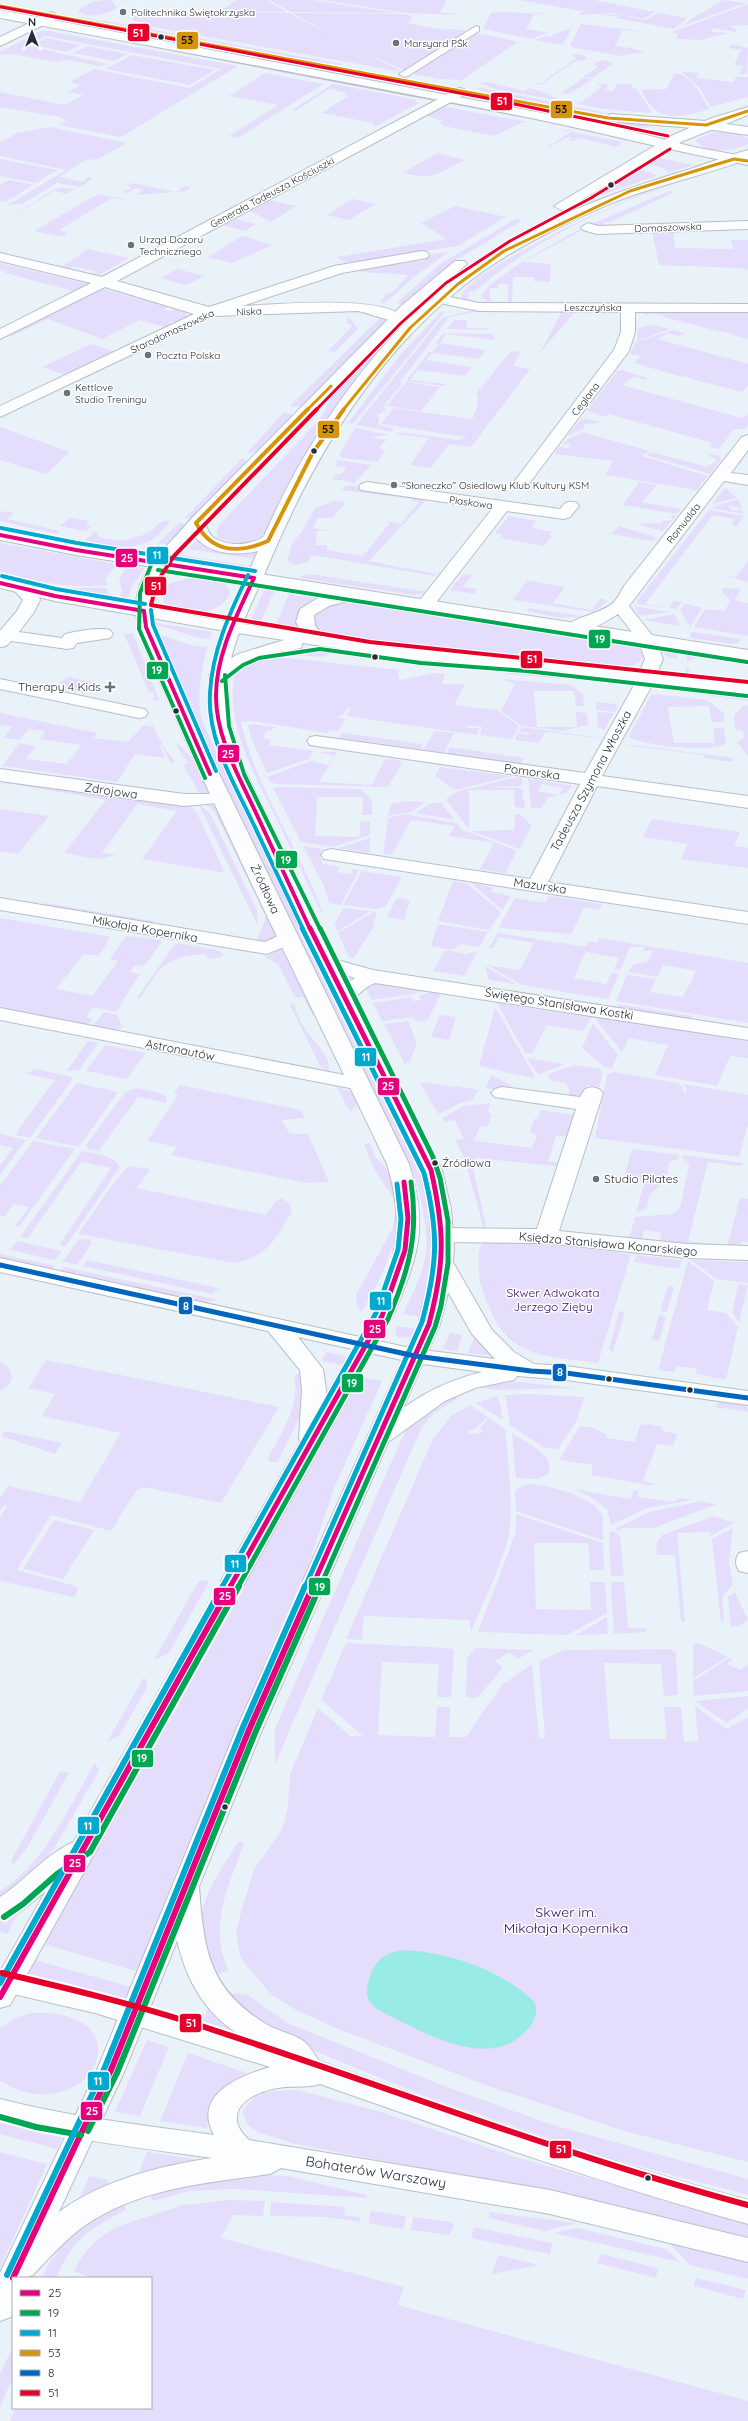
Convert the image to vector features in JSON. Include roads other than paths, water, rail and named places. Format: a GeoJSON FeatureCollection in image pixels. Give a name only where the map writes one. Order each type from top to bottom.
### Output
{"type":"FeatureCollection","features":[{"type":"Feature","properties":{"kind":"street"},"geometry":{"type":"LineString","coordinates":[[0,6],[44,17],[619,132],[748,161]]}},
{"type":"Feature","properties":{"kind":"street"},"geometry":{"type":"LineString","coordinates":[[0,14],[26,19],[44,17],[608,118],[706,125],[748,131]]}},
{"type":"Feature","properties":{"kind":"street"},"geometry":{"type":"LineString","coordinates":[[0,42],[44,17]]}},
{"type":"Feature","properties":{"kind":"street"},"geometry":{"type":"LineString","coordinates":[[0,34],[26,19]]}},
{"type":"Feature","properties":{"kind":"street"},"geometry":{"type":"LineString","coordinates":[[404,74],[476,29]]}},
{"type":"Feature","properties":{"kind":"street","name":"Generała Tadeusza Kościuszki"},"geometry":{"type":"LineString","coordinates":[[0,335],[104,282],[459,92]]}},
{"type":"Feature","properties":{"kind":"street","name":"Źródłowa"},"geometry":{"type":"LineString","coordinates":[[3,1986],[30,1945],[311,1439],[382,1316],[406,1257],[411,1220],[405,1184],[398,1164],[222,798],[146,627],[144,611],[147,586],[159,563],[196,523],[396,318],[428,289],[467,259],[506,235],[588,192],[666,143],[706,125],[748,111]]}},
{"type":"Feature","properties":{"kind":"street","name":"Źródłowa"},"geometry":{"type":"LineString","coordinates":[[14,2276],[82,2128],[111,2070],[249,1730],[415,1356],[436,1304],[443,1264],[443,1234],[437,1192],[430,1170],[326,963],[226,749],[218,712],[218,675],[231,627],[305,468],[331,426],[394,345],[440,299],[484,264],[526,239],[599,204],[660,182],[748,154]]}},
{"type":"Feature","properties":{"kind":"street"},"geometry":{"type":"LineString","coordinates":[[624,169],[655,169],[664,175],[660,182]]}},
{"type":"Feature","properties":{"kind":"street","name":"Domaszowska"},"geometry":{"type":"LineString","coordinates":[[588,227],[597,230],[748,225]]}},
{"type":"Feature","properties":{"kind":"street","name":"Starodomaszowska"},"geometry":{"type":"LineString","coordinates":[[0,412],[210,312],[340,269],[422,255]]}},
{"type":"Feature","properties":{"kind":"street","name":"Niska"},"geometry":{"type":"LineString","coordinates":[[0,257],[104,282],[210,312],[358,308],[384,312],[396,318]]}},
{"type":"Feature","properties":{"kind":"street","name":"Leszczyńska"},"geometry":{"type":"LineString","coordinates":[[440,299],[478,307],[748,308]]}},
{"type":"Feature","properties":{"kind":"street","name":"Ceglana"},"geometry":{"type":"LineString","coordinates":[[522,482],[621,351],[628,332],[628,308]]}},
{"type":"Feature","properties":{"kind":"street"},"geometry":{"type":"LineString","coordinates":[[0,395],[22,402]]}},
{"type":"Feature","properties":{"kind":"street","name":"Romualda"},"geometry":{"type":"LineString","coordinates":[[573,628],[596,620],[620,606],[630,590],[748,440]]}},
{"type":"Feature","properties":{"kind":"street"},"geometry":{"type":"LineString","coordinates":[[720,476],[748,480]]}},
{"type":"Feature","properties":{"kind":"street","name":"Piaskowa"},"geometry":{"type":"LineString","coordinates":[[367,487],[502,507],[564,514],[571,506]]}},
{"type":"Feature","properties":{"kind":"street"},"geometry":{"type":"LineString","coordinates":[[424,605],[502,507]]}},
{"type":"Feature","properties":{"kind":"street"},"geometry":{"type":"LineString","coordinates":[[196,523],[206,539],[224,547],[254,546],[264,544],[272,538]]}},
{"type":"Feature","properties":{"kind":"street"},"geometry":{"type":"LineString","coordinates":[[0,535],[159,563],[748,655]]}},
{"type":"Feature","properties":{"kind":"street"},"geometry":{"type":"LineString","coordinates":[[0,584],[320,642],[422,656],[528,664],[748,689]]}},
{"type":"Feature","properties":{"kind":"street"},"geometry":{"type":"LineString","coordinates":[[3,638],[19,621],[33,598],[22,589]]}},
{"type":"Feature","properties":{"kind":"street"},"geometry":{"type":"LineString","coordinates":[[320,642],[304,624],[306,613],[324,602],[363,595]]}},
{"type":"Feature","properties":{"kind":"street"},"geometry":{"type":"LineString","coordinates":[[620,606],[646,639],[654,654],[647,678]]}},
{"type":"Feature","properties":{"kind":"street"},"geometry":{"type":"LineString","coordinates":[[3,638],[67,644],[72,638],[104,634]]}},
{"type":"Feature","properties":{"kind":"street"},"geometry":{"type":"LineString","coordinates":[[218,675],[239,659],[257,651],[320,642]]}},
{"type":"Feature","properties":{"kind":"street","name":"Tadeusza Szymona Włoszka"},"geometry":{"type":"LineString","coordinates":[[537,885],[591,780],[647,678]]}},
{"type":"Feature","properties":{"kind":"street"},"geometry":{"type":"LineString","coordinates":[[0,684],[139,713]]}},
{"type":"Feature","properties":{"kind":"street","name":"Pomorska"},"geometry":{"type":"LineString","coordinates":[[316,741],[748,802]]}},
{"type":"Feature","properties":{"kind":"street","name":"Zdrojowa"},"geometry":{"type":"LineString","coordinates":[[0,775],[184,800],[222,798]]}},
{"type":"Feature","properties":{"kind":"street","name":"Mazurska"},"geometry":{"type":"LineString","coordinates":[[331,855],[748,918]]}},
{"type":"Feature","properties":{"kind":"street","name":"Mikołaja Kopernika"},"geometry":{"type":"LineString","coordinates":[[0,904],[267,948],[289,938]]}},
{"type":"Feature","properties":{"kind":"street","name":"Świętego Stanisława Kostki"},"geometry":{"type":"LineString","coordinates":[[326,963],[371,976],[748,1034]]}},
{"type":"Feature","properties":{"kind":"street"},"geometry":{"type":"LineString","coordinates":[[345,999],[354,987],[371,976]]}},
{"type":"Feature","properties":{"kind":"street","name":"Astronautów"},"geometry":{"type":"LineString","coordinates":[[0,1014],[360,1084]]}},
{"type":"Feature","properties":{"kind":"street"},"geometry":{"type":"LineString","coordinates":[[502,1093],[590,1099],[546,1236]]}},
{"type":"Feature","properties":{"kind":"street","name":"Księdza Stanisława Konarskiego"},"geometry":{"type":"LineString","coordinates":[[443,1234],[546,1236],[687,1251],[748,1253]]}},
{"type":"Feature","properties":{"kind":"street","name":"Źródłowa"},"geometry":{"type":"LineString","coordinates":[[443,1264],[483,1334],[506,1357],[531,1371]]}},
{"type":"Feature","properties":{"kind":"street"},"geometry":{"type":"LineString","coordinates":[[0,1265],[277,1327],[415,1356],[531,1371],[566,1373],[748,1398]]}},
{"type":"Feature","properties":{"kind":"street"},"geometry":{"type":"LineString","coordinates":[[277,1327],[311,1369],[314,1390],[311,1439]]}},
{"type":"Feature","properties":{"kind":"street"},"geometry":{"type":"LineString","coordinates":[[379,1438],[422,1403],[440,1392],[479,1379],[531,1371]]}},
{"type":"Feature","properties":{"kind":"street"},"geometry":{"type":"LineString","coordinates":[[748,1559],[748,1565]]}},
{"type":"Feature","properties":{"kind":"street"},"geometry":{"type":"LineString","coordinates":[[0,1912],[18,1900],[53,1868],[84,1848]]}},
{"type":"Feature","properties":{"kind":"street"},"geometry":{"type":"LineString","coordinates":[[185,1886],[188,1930],[197,1968],[211,1993],[235,2018],[256,2033],[292,2048],[323,2075]]}},
{"type":"Feature","properties":{"kind":"street"},"geometry":{"type":"LineString","coordinates":[[3,1986],[67,1994],[133,2014],[323,2075],[616,2176],[748,2212]]}},
{"type":"Feature","properties":{"kind":"street"},"geometry":{"type":"LineString","coordinates":[[240,2151],[226,2130],[224,2115],[229,2100],[243,2088],[261,2080],[276,2077],[323,2075]]}},
{"type":"Feature","properties":{"kind":"street","name":"Bohaterów Warszawy"},"geometry":{"type":"LineString","coordinates":[[0,2110],[37,2120],[82,2128],[297,2159],[550,2202],[748,2250]]}},
{"type":"Feature","properties":{"kind":"street"},"geometry":{"type":"LineString","coordinates":[[14,2276],[74,2218],[103,2200],[130,2188],[180,2175],[297,2159]]}},
{"type":"Feature","properties":{"kind":"street","name":"Źródłowa"},"geometry":{"type":"LineString","coordinates":[[0,2308],[12,2281]]}},
{"type":"Feature","properties":{"kind":"place","name":"Politechnika Świętokrzyska"},"geometry":{"type":"Point","coordinates":[123,12]}},
{"type":"Feature","properties":{"kind":"place","name":"Marsyard PŚk"},"geometry":{"type":"Point","coordinates":[396,43]}},
{"type":"Feature","properties":{"kind":"place","name":"Urząd Dozoru Technicznego"},"geometry":{"type":"Point","coordinates":[131,245]}},
{"type":"Feature","properties":{"kind":"place","name":"Poczta Polska"},"geometry":{"type":"Point","coordinates":[148,355]}},
{"type":"Feature","properties":{"kind":"place","name":"Kettlove Studio Treningu"},"geometry":{"type":"Point","coordinates":[67,393]}},
{"type":"Feature","properties":{"kind":"place","name":"\"Słoneczko\" Osiedlowy Klub Kultury KSM"},"geometry":{"type":"Point","coordinates":[394,485]}},
{"type":"Feature","properties":{"kind":"place","name":"Therapy 4 Kids"},"geometry":{"type":"Point","coordinates":[110,687]}},
{"type":"Feature","properties":{"kind":"place","name":"Źródłowa"},"geometry":{"type":"Point","coordinates":[435,1163]}},
{"type":"Feature","properties":{"kind":"place","name":"Studio Pilates"},"geometry":{"type":"Point","coordinates":[596,1179]}},
{"type":"Feature","properties":{"kind":"park label","name":"Skwer Adwokata Jerzego Zięby"},"geometry":{"type":"Point","coordinates":[553,1300]}},
{"type":"Feature","properties":{"kind":"park label","name":"Skwer im. Mikołaja Kopernika"},"geometry":{"type":"Point","coordinates":[566,1920]}}]}
